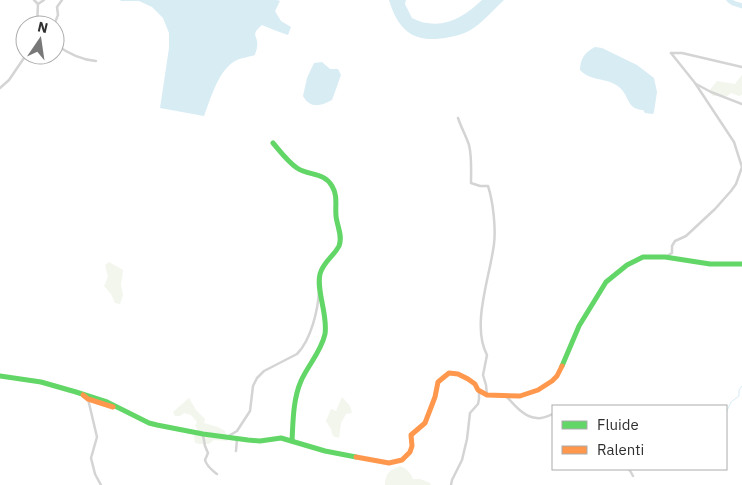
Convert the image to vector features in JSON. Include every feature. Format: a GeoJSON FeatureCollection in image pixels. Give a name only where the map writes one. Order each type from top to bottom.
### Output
{"type":"FeatureCollection","features":[{"type":"Feature","properties":{"kind":"street"},"geometry":{"type":"LineString","coordinates":[[34,0],[38,4],[37,15]]}},
{"type":"Feature","properties":{"kind":"street"},"geometry":{"type":"LineString","coordinates":[[38,4],[44,0]]}},
{"type":"Feature","properties":{"kind":"street"},"geometry":{"type":"LineString","coordinates":[[58,15],[57,7],[62,0]]}},
{"type":"Feature","properties":{"kind":"street"},"geometry":{"type":"LineString","coordinates":[[65,50],[89,60],[96,60]]}},
{"type":"Feature","properties":{"kind":"street"},"geometry":{"type":"LineString","coordinates":[[665,257],[672,254],[672,246],[675,241],[686,236],[731,191],[736,184],[742,166],[734,142],[695,83],[671,53],[742,67]]}},
{"type":"Feature","properties":{"kind":"street"},"geometry":{"type":"LineString","coordinates":[[0,88],[9,80],[19,65]]}},
{"type":"Feature","properties":{"kind":"street"},"geometry":{"type":"LineString","coordinates":[[695,83],[711,92],[742,104]]}},
{"type":"Feature","properties":{"kind":"street"},"geometry":{"type":"LineString","coordinates":[[458,118],[469,146],[471,183],[488,186],[492,199],[494,242],[481,321],[483,346],[488,355],[483,374],[487,395]]}},
{"type":"Feature","properties":{"kind":"street"},"geometry":{"type":"LineString","coordinates":[[227,437],[237,431],[250,410],[253,386],[257,378],[264,372],[297,354],[305,343],[314,318],[319,295],[320,274],[340,241],[336,215],[336,197],[328,178],[298,169],[273,143]]}},
{"type":"Feature","properties":{"kind":"street"},"geometry":{"type":"LineString","coordinates":[[478,390],[487,395],[520,396],[538,390],[552,381],[557,376],[579,326],[606,282],[627,265],[643,257],[665,257],[710,264],[742,264]]}},
{"type":"Feature","properties":{"kind":"street"},"geometry":{"type":"LineString","coordinates":[[292,440],[294,413],[302,378],[316,358],[324,339],[325,317],[319,284]]}},
{"type":"Feature","properties":{"kind":"street"},"geometry":{"type":"LineString","coordinates":[[0,376],[42,382],[76,392],[118,407],[149,423],[203,434],[260,441],[281,438],[324,450],[389,463],[402,460],[410,452],[412,446],[411,435],[424,423],[435,397],[438,382],[449,373],[458,374],[475,384],[479,399],[478,404],[470,413],[462,460],[452,480],[452,485]]}},
{"type":"Feature","properties":{"kind":"street"},"geometry":{"type":"LineString","coordinates":[[76,392],[88,399],[118,407]]}},
{"type":"Feature","properties":{"kind":"street"},"geometry":{"type":"LineString","coordinates":[[505,395],[524,414],[533,418],[538,419],[552,414]]}},
{"type":"Feature","properties":{"kind":"street"},"geometry":{"type":"LineString","coordinates":[[88,399],[97,437],[91,458],[95,474],[101,484]]}},
{"type":"Feature","properties":{"kind":"street"},"geometry":{"type":"LineString","coordinates":[[203,434],[208,453],[205,460],[209,467],[218,474]]}},
{"type":"Feature","properties":{"kind":"street"},"geometry":{"type":"LineString","coordinates":[[236,451],[237,438]]}},
{"type":"Feature","properties":{"kind":"street"},"geometry":{"type":"LineString","coordinates":[[630,470],[633,476]]}},
{"type":"Feature","properties":{"kind":"shaded area"},"geometry":{"type":"Polygon","coordinates":[[[120,0],[277,0],[280,1],[275,11],[281,21],[291,27],[288,35],[262,25],[256,31],[257,48],[255,55],[242,58],[229,65],[216,85],[204,116],[160,108],[169,48],[169,33],[163,18],[152,7],[139,1],[120,0]]]}},
{"type":"Feature","properties":{"kind":"shaded area"},"geometry":{"type":"Polygon","coordinates":[[[389,0],[406,0],[405,4],[412,18],[435,24],[457,18],[482,0],[504,0],[483,21],[469,31],[450,37],[428,39],[411,34],[404,28],[393,12],[389,0]]]}},
{"type":"Feature","properties":{"kind":"shaded area"},"geometry":{"type":"Polygon","coordinates":[[[595,47],[602,48],[637,65],[654,78],[657,92],[653,114],[645,113],[643,110],[631,105],[619,87],[584,74],[580,70],[584,56],[595,47]]]}},
{"type":"Feature","properties":{"kind":"shaded area"},"geometry":{"type":"Polygon","coordinates":[[[322,62],[330,69],[338,69],[341,75],[332,100],[320,105],[312,105],[303,96],[307,78],[314,63],[322,62]]]}},
{"type":"Feature","properties":{"kind":"shaded area"},"geometry":{"type":"Polygon","coordinates":[[[742,75],[742,95],[739,96],[731,93],[727,96],[713,96],[709,91],[717,81],[735,84],[742,75]]]}},
{"type":"Feature","properties":{"kind":"shaded area"},"geometry":{"type":"Polygon","coordinates":[[[109,262],[123,270],[121,285],[123,295],[120,304],[115,303],[111,294],[104,286],[108,277],[105,265],[109,262]]]}},
{"type":"Feature","properties":{"kind":"shaded area"},"geometry":{"type":"Polygon","coordinates":[[[342,397],[350,406],[352,413],[346,414],[341,423],[339,438],[333,436],[326,421],[331,409],[336,411],[342,397]]]}},
{"type":"Feature","properties":{"kind":"shaded area"},"geometry":{"type":"Polygon","coordinates":[[[189,398],[196,410],[205,419],[204,423],[225,431],[228,441],[214,440],[209,444],[195,443],[194,436],[198,430],[195,426],[197,422],[191,415],[184,413],[180,416],[175,416],[173,412],[189,398]]]}},
{"type":"Feature","properties":{"kind":"shaded area"},"geometry":{"type":"Polygon","coordinates":[[[400,466],[411,474],[413,479],[420,479],[431,485],[385,485],[386,477],[389,473],[400,466]]]}},
{"type":"Feature","properties":{"kind":"waterway"},"geometry":{"type":"LineString","coordinates":[[729,0],[742,6]]}},
{"type":"Feature","properties":{"kind":"waterway"},"geometry":{"type":"LineString","coordinates":[[727,411],[731,402],[739,396],[739,390],[742,386]]}},
{"type":"Feature","properties":{"kind":"traffic: fast"},"geometry":{"type":"LineString","coordinates":[[273,143],[297,168],[325,178],[332,186],[336,197],[336,216],[340,238],[339,246],[320,274],[319,281],[325,319],[325,334],[321,347],[298,388],[292,441]]}},
{"type":"Feature","properties":{"kind":"traffic: fast"},"geometry":{"type":"LineString","coordinates":[[562,366],[579,326],[606,282],[627,265],[643,257],[665,257],[710,264],[742,264]]}},
{"type":"Feature","properties":{"kind":"traffic: fast"},"geometry":{"type":"LineString","coordinates":[[0,376],[41,382],[76,392],[107,402],[149,423],[157,425],[248,440],[260,441],[281,438],[325,451],[356,457]]}},
{"type":"Feature","properties":{"kind":"traffic: slow"},"geometry":{"type":"LineString","coordinates":[[356,457],[389,463],[402,460],[410,452],[412,446],[411,435],[425,423],[435,397],[438,382],[449,373],[458,374],[468,379],[475,384],[478,390],[487,395],[520,396],[538,390],[552,381],[562,366]]}},
{"type":"Feature","properties":{"kind":"traffic: slow"},"geometry":{"type":"LineString","coordinates":[[83,395],[88,399],[113,407]]}}]}
